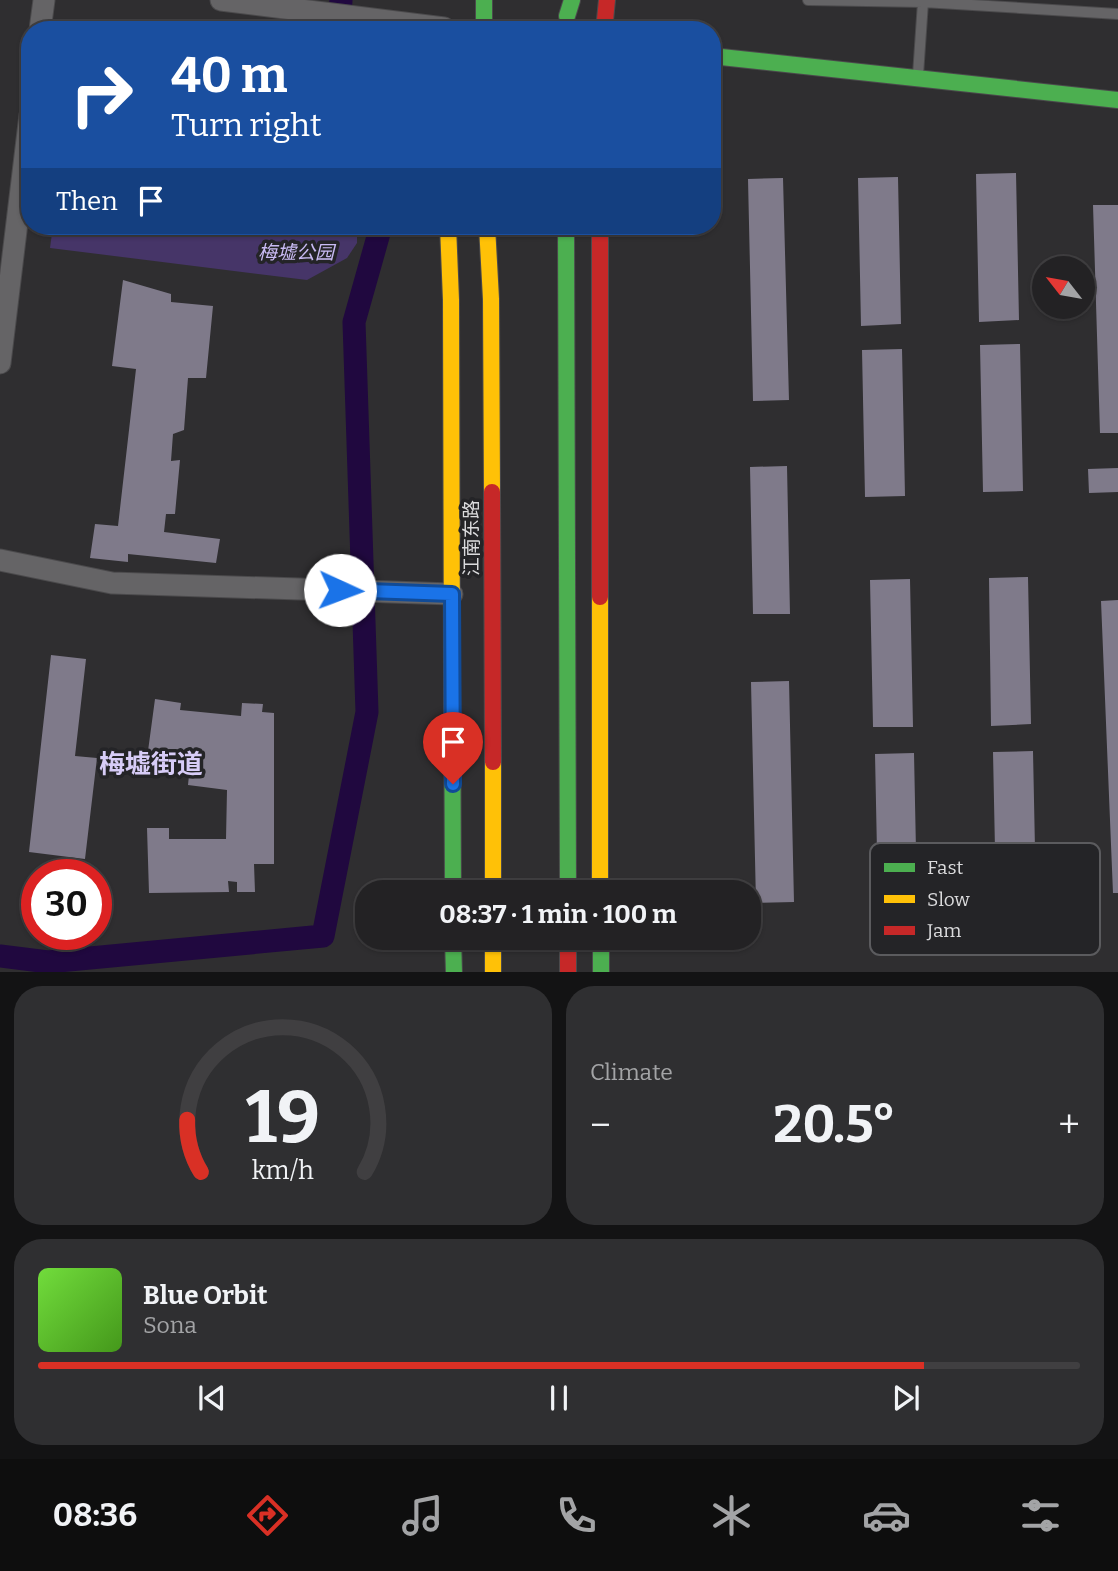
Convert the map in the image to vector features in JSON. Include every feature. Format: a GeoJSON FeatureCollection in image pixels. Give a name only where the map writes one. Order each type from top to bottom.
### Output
{"type":"FeatureCollection","features":[{"type":"Feature","properties":{"kind":"main road"},"geometry":{"type":"LineString","coordinates":[[484,0],[484,21]]}},
{"type":"Feature","properties":{"kind":"main road"},"geometry":{"type":"LineString","coordinates":[[567,15],[572,0]]}},
{"type":"Feature","properties":{"kind":"main road"},"geometry":{"type":"LineString","coordinates":[[605,21],[607,0]]}},
{"type":"Feature","properties":{"kind":"main road"},"geometry":{"type":"LineString","coordinates":[[721,57],[1118,100]]}},
{"type":"Feature","properties":{"kind":"main road"},"geometry":{"type":"LineString","coordinates":[[447,235],[451,300],[453,880]]}},
{"type":"Feature","properties":{"kind":"main road","name":"江南东路"},"geometry":{"type":"LineString","coordinates":[[487,235],[491,299],[493,880]]}},
{"type":"Feature","properties":{"kind":"main road"},"geometry":{"type":"LineString","coordinates":[[566,235],[568,880]]}},
{"type":"Feature","properties":{"kind":"main road"},"geometry":{"type":"LineString","coordinates":[[600,235],[600,880]]}},
{"type":"Feature","properties":{"kind":"main road"},"geometry":{"type":"LineString","coordinates":[[453,950],[454,972]]}},
{"type":"Feature","properties":{"kind":"main road"},"geometry":{"type":"LineString","coordinates":[[493,950],[493,972]]}},
{"type":"Feature","properties":{"kind":"main road"},"geometry":{"type":"LineString","coordinates":[[568,950],[568,972]]}},
{"type":"Feature","properties":{"kind":"main road"},"geometry":{"type":"LineString","coordinates":[[601,950],[601,972]]}},
{"type":"Feature","properties":{"kind":"street"},"geometry":{"type":"LineString","coordinates":[[41,21],[44,0]]}},
{"type":"Feature","properties":{"kind":"street"},"geometry":{"type":"LineString","coordinates":[[221,0],[385,21]]}},
{"type":"Feature","properties":{"kind":"street"},"geometry":{"type":"LineString","coordinates":[[0,363],[21,189]]}},
{"type":"Feature","properties":{"kind":"street"},"geometry":{"type":"LineString","coordinates":[[0,560],[112,583],[452,594]]}},
{"type":"Feature","properties":{"kind":"lane"},"geometry":{"type":"LineString","coordinates":[[808,0],[923,2],[1118,14]]}},
{"type":"Feature","properties":{"kind":"lane"},"geometry":{"type":"LineString","coordinates":[[918,78],[923,2]]}},
{"type":"Feature","properties":{"kind":"green space","name":"梅墟公园"},"geometry":{"type":"Polygon","coordinates":[[[52,235],[357,235],[357,243],[347,258],[307,280],[50,248],[52,235]]]}},
{"type":"Feature","properties":{"kind":"building"},"geometry":{"type":"Polygon","coordinates":[[[1016,173],[1019,320],[979,322],[976,174],[1016,173]]]}},
{"type":"Feature","properties":{"kind":"building"},"geometry":{"type":"Polygon","coordinates":[[[898,177],[901,324],[861,326],[858,178],[898,177]]]}},
{"type":"Feature","properties":{"kind":"building"},"geometry":{"type":"Polygon","coordinates":[[[783,178],[789,400],[753,401],[748,179],[783,178]]]}},
{"type":"Feature","properties":{"kind":"building"},"geometry":{"type":"Polygon","coordinates":[[[1093,205],[1118,205],[1118,433],[1100,433],[1093,205]]]}},
{"type":"Feature","properties":{"kind":"building"},"geometry":{"type":"Polygon","coordinates":[[[123,280],[171,294],[171,302],[213,306],[206,378],[188,378],[184,430],[173,434],[171,461],[180,460],[175,514],[166,514],[164,532],[220,539],[216,563],[128,554],[128,562],[90,558],[95,524],[118,526],[136,369],[112,366],[123,280]]]}},
{"type":"Feature","properties":{"kind":"building"},"geometry":{"type":"Polygon","coordinates":[[[1020,344],[1023,491],[983,492],[980,345],[1020,344]]]}},
{"type":"Feature","properties":{"kind":"building"},"geometry":{"type":"Polygon","coordinates":[[[902,349],[905,496],[865,497],[862,350],[902,349]]]}},
{"type":"Feature","properties":{"kind":"building"},"geometry":{"type":"Polygon","coordinates":[[[787,466],[790,614],[753,614],[750,467],[787,466]]]}},
{"type":"Feature","properties":{"kind":"building"},"geometry":{"type":"Polygon","coordinates":[[[1118,468],[1118,492],[1089,493],[1088,469],[1118,468]]]}},
{"type":"Feature","properties":{"kind":"building"},"geometry":{"type":"Polygon","coordinates":[[[1028,577],[1031,724],[991,726],[989,578],[1028,577]]]}},
{"type":"Feature","properties":{"kind":"building"},"geometry":{"type":"Polygon","coordinates":[[[910,579],[913,727],[873,727],[870,580],[910,579]]]}},
{"type":"Feature","properties":{"kind":"building"},"geometry":{"type":"Polygon","coordinates":[[[1118,600],[1118,893],[1113,893],[1101,601],[1118,600]]]}},
{"type":"Feature","properties":{"kind":"building"},"geometry":{"type":"Polygon","coordinates":[[[51,655],[86,659],[75,756],[97,758],[85,859],[29,852],[51,655]]]}},
{"type":"Feature","properties":{"kind":"building"},"geometry":{"type":"Polygon","coordinates":[[[789,681],[794,902],[761,903],[761,880],[755,880],[751,682],[789,681]]]}},
{"type":"Feature","properties":{"kind":"building"},"geometry":{"type":"Polygon","coordinates":[[[155,699],[181,703],[180,710],[241,716],[242,703],[263,704],[262,712],[274,713],[274,864],[254,864],[255,892],[237,892],[237,882],[228,881],[229,892],[149,893],[147,828],[169,828],[169,839],[226,839],[227,790],[188,785],[191,756],[148,751],[155,699]]]}},
{"type":"Feature","properties":{"kind":"building"},"geometry":{"type":"Polygon","coordinates":[[[1033,751],[1035,843],[995,843],[993,752],[1033,751]]]}},
{"type":"Feature","properties":{"kind":"building"},"geometry":{"type":"Polygon","coordinates":[[[914,753],[916,843],[877,843],[875,754],[914,753]]]}},
{"type":"Feature","properties":{"kind":"waterway"},"geometry":{"type":"LineString","coordinates":[[340,21],[341,0]]}},
{"type":"Feature","properties":{"kind":"waterway"},"geometry":{"type":"LineString","coordinates":[[48,962],[323,936],[367,712],[354,322],[378,235]]}},
{"type":"Feature","properties":{"kind":"waterway"},"geometry":{"type":"LineString","coordinates":[[0,956],[48,962],[47,972]]}},
{"type":"Feature","properties":{"kind":"traffic: fast"},"geometry":{"type":"LineString","coordinates":[[484,0],[484,21]]}},
{"type":"Feature","properties":{"kind":"traffic: fast"},"geometry":{"type":"LineString","coordinates":[[567,16],[572,0]]}},
{"type":"Feature","properties":{"kind":"traffic: fast"},"geometry":{"type":"LineString","coordinates":[[721,57],[1118,100]]}},
{"type":"Feature","properties":{"kind":"traffic: fast"},"geometry":{"type":"LineString","coordinates":[[566,235],[568,880]]}},
{"type":"Feature","properties":{"kind":"traffic: fast"},"geometry":{"type":"LineString","coordinates":[[452,674],[453,880]]}},
{"type":"Feature","properties":{"kind":"traffic: fast"},"geometry":{"type":"LineString","coordinates":[[453,950],[454,972]]}},
{"type":"Feature","properties":{"kind":"traffic: fast"},"geometry":{"type":"LineString","coordinates":[[601,950],[601,972]]}},
{"type":"Feature","properties":{"kind":"traffic: slow"},"geometry":{"type":"LineString","coordinates":[[448,235],[452,674]]}},
{"type":"Feature","properties":{"kind":"traffic: slow"},"geometry":{"type":"LineString","coordinates":[[487,235],[491,299],[492,492]]}},
{"type":"Feature","properties":{"kind":"traffic: slow"},"geometry":{"type":"LineString","coordinates":[[600,597],[600,880]]}},
{"type":"Feature","properties":{"kind":"traffic: slow"},"geometry":{"type":"LineString","coordinates":[[493,762],[493,880]]}},
{"type":"Feature","properties":{"kind":"traffic: slow"},"geometry":{"type":"LineString","coordinates":[[493,950],[493,972]]}},
{"type":"Feature","properties":{"kind":"traffic: jam"},"geometry":{"type":"LineString","coordinates":[[605,21],[607,0]]}},
{"type":"Feature","properties":{"kind":"traffic: jam"},"geometry":{"type":"LineString","coordinates":[[600,235],[600,597]]}},
{"type":"Feature","properties":{"kind":"traffic: jam"},"geometry":{"type":"LineString","coordinates":[[492,492],[493,762]]}},
{"type":"Feature","properties":{"kind":"traffic: jam"},"geometry":{"type":"LineString","coordinates":[[568,950],[568,972]]}},
{"type":"Feature","properties":{"kind":"district","name":"梅墟街道"},"geometry":{"type":"Point","coordinates":[151,764]}},
{"type":"Feature","properties":{"kind":"route"},"geometry":{"type":"LineString","coordinates":[[340,590],[452,594],[453,784]]}}]}
